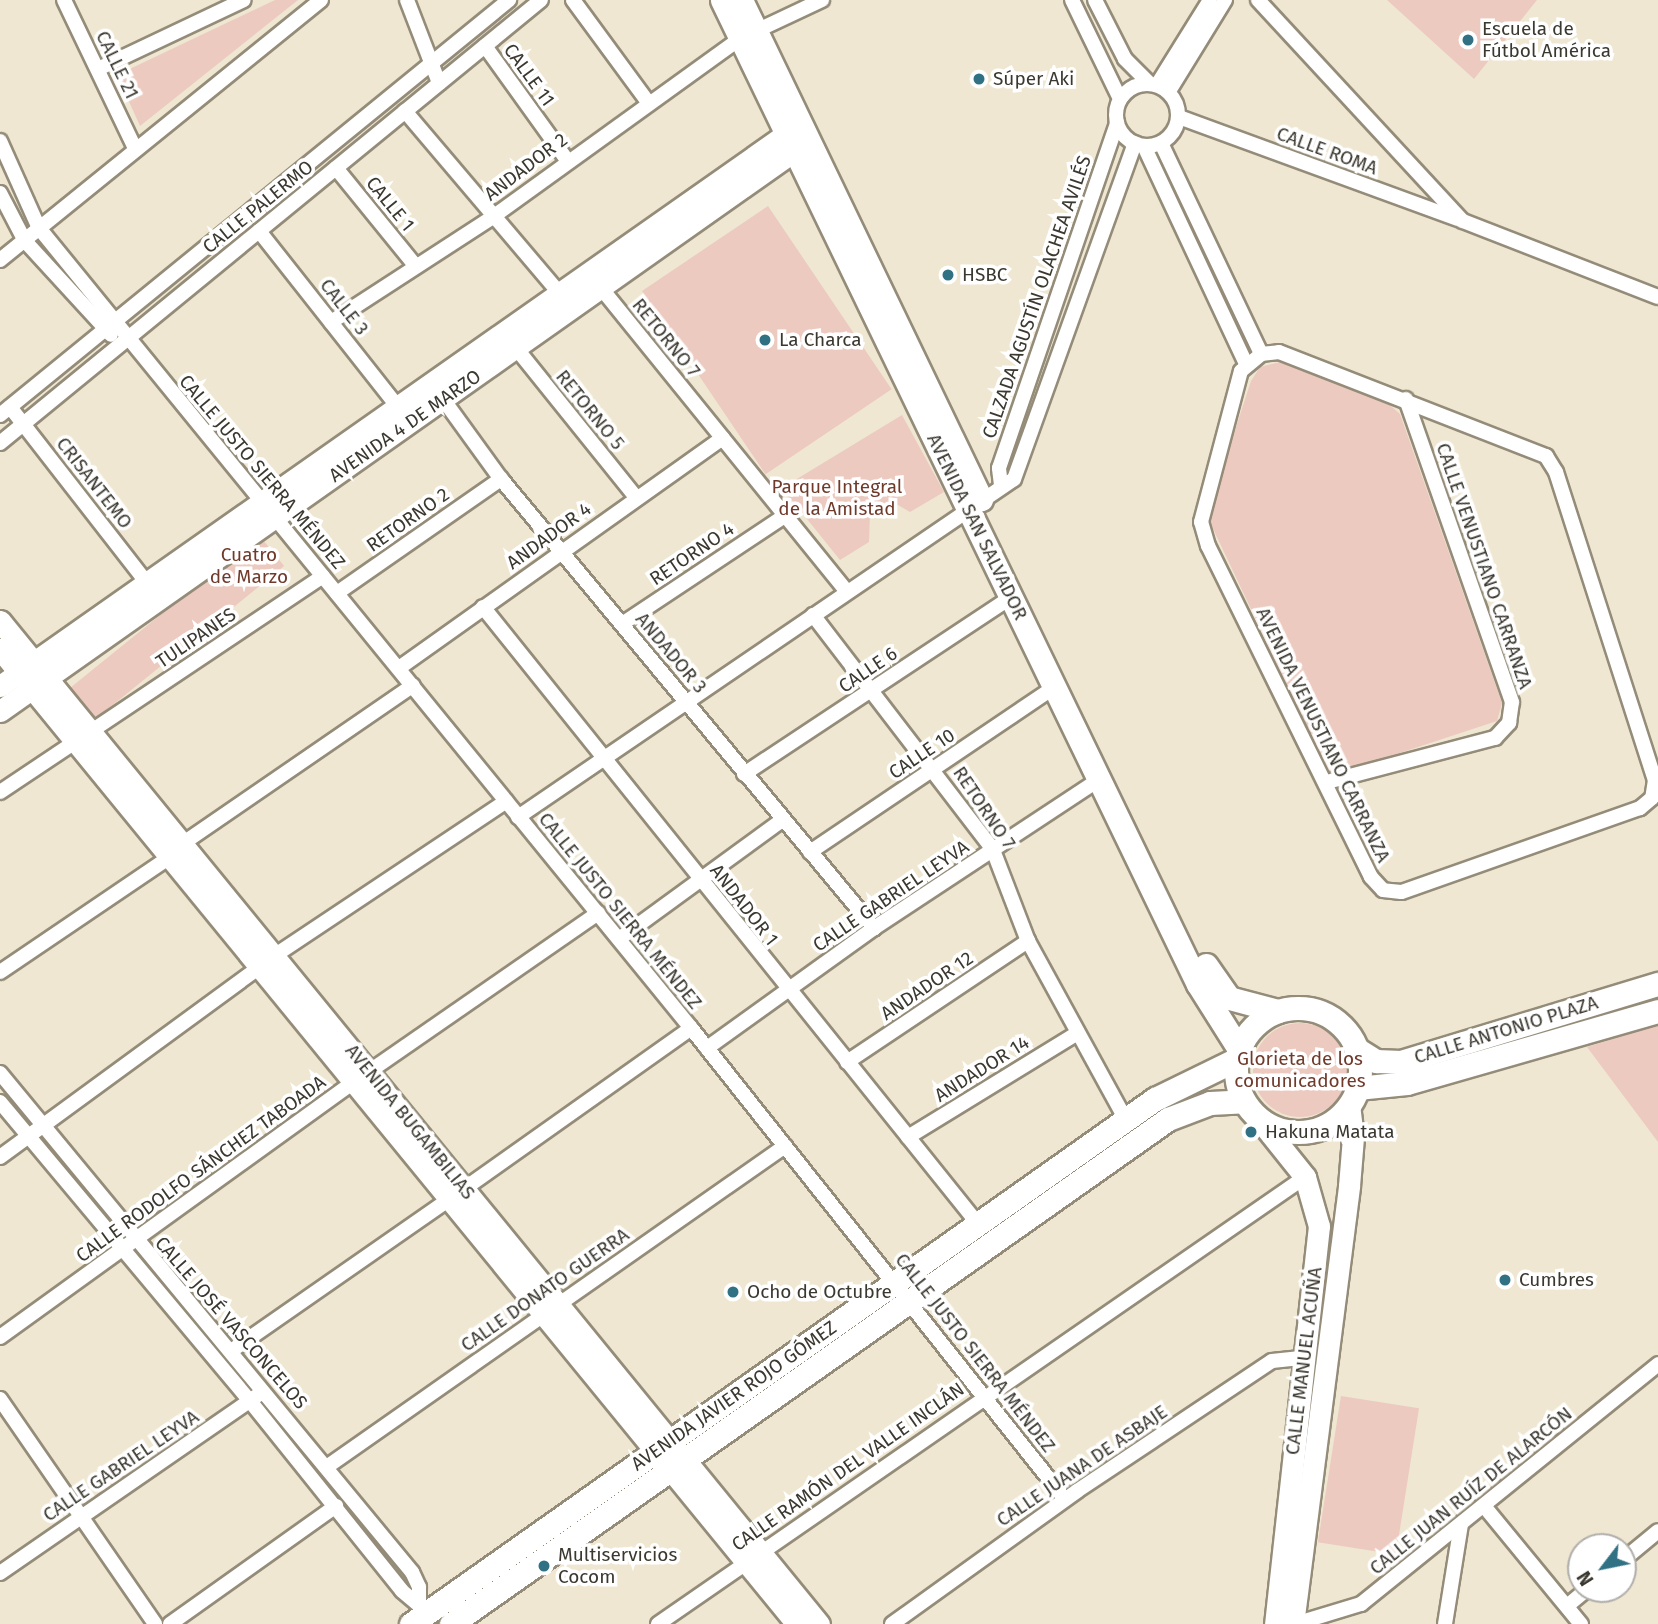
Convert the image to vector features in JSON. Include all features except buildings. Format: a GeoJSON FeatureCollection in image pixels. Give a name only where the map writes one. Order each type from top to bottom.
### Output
{"type":"FeatureCollection","features":[{"type":"Feature","properties":{"kind":"main road","name":"AVENIDA SAN SALVADOR"},"geometry":{"type":"LineString","coordinates":[[722,0],[749,35],[976,505],[1217,985],[1247,1006],[1278,1012]]}},
{"type":"Feature","properties":{"kind":"main road","name":"AVENIDA SAN SALVADOR"},"geometry":{"type":"LineString","coordinates":[[741,0],[749,35]]}},
{"type":"Feature","properties":{"kind":"main road","name":"AVENIDA 4 DE MARZO"},"geometry":{"type":"LineString","coordinates":[[0,711],[33,676],[148,583],[443,399],[516,348],[595,281],[798,137]]}},
{"type":"Feature","properties":{"kind":"main road","name":"AVENIDA 4 DE MARZO"},"geometry":{"type":"LineString","coordinates":[[0,687],[33,676],[268,510],[398,407],[560,294],[595,281]]}},
{"type":"Feature","properties":{"kind":"main road","name":"AVENIDA SAN SALVADOR"},"geometry":{"type":"LineString","coordinates":[[976,505],[1011,597],[1198,984],[1238,1054]]}},
{"type":"Feature","properties":{"kind":"main road","name":"AVENIDA BUGAMBILIAS"},"geometry":{"type":"LineString","coordinates":[[0,621],[33,676],[754,1557],[819,1624]]}},
{"type":"Feature","properties":{"kind":"main road","name":"AVENIDA BUGAMBILIAS"},"geometry":{"type":"LineString","coordinates":[[0,649],[33,676]]}},
{"type":"Feature","properties":{"kind":"main road","name":"CALLE ANTONIO PLAZA"},"geometry":{"type":"LineString","coordinates":[[1356,1048],[1376,1061],[1401,1062],[1658,984]]}},
{"type":"Feature","properties":{"kind":"main road"},"geometry":{"type":"LineString","coordinates":[[1315,1011],[1339,1025],[1356,1048],[1353,1096],[1338,1118],[1319,1129],[1298,1132],[1276,1128],[1251,1109],[1238,1054],[1248,1033],[1278,1012],[1315,1011]]}},
{"type":"Feature","properties":{"kind":"main road","name":"CALLE ANTONIO PLAZA"},"geometry":{"type":"LineString","coordinates":[[1353,1096],[1658,1011]]}},
{"type":"Feature","properties":{"kind":"main road","name":"AVENIDA JAVIER ROJO GÓMEZ"},"geometry":{"type":"LineString","coordinates":[[451,1624],[895,1283],[1155,1099],[1238,1054]]}},
{"type":"Feature","properties":{"kind":"main road","name":"CALLE MANUEL ACUÑA"},"geometry":{"type":"LineString","coordinates":[[1285,1624],[1349,1186],[1353,1096]]}},
{"type":"Feature","properties":{"kind":"main road"},"geometry":{"type":"LineString","coordinates":[[1155,1099],[1168,1119]]}},
{"type":"Feature","properties":{"kind":"main road","name":"AVENIDA JAVIER ROJO GÓMEZ"},"geometry":{"type":"LineString","coordinates":[[418,1614],[910,1301],[1168,1119],[1210,1103],[1251,1109]]}},
{"type":"Feature","properties":{"kind":"main road","name":"CALLE MANUEL ACUÑA"},"geometry":{"type":"LineString","coordinates":[[1251,1109],[1304,1177],[1316,1207],[1319,1236],[1303,1357],[1285,1624]]}},
{"type":"Feature","properties":{"kind":"main road","name":"AVENIDA BUGAMBILIAS"},"geometry":{"type":"LineString","coordinates":[[754,1557],[797,1624]]}},
{"type":"Feature","properties":{"kind":"street","name":"CALLE 21"},"geometry":{"type":"LineString","coordinates":[[64,0],[135,148]]}},
{"type":"Feature","properties":{"kind":"street"},"geometry":{"type":"LineString","coordinates":[[98,69],[244,0]]}},
{"type":"Feature","properties":{"kind":"street"},"geometry":{"type":"LineString","coordinates":[[0,260],[321,0]]}},
{"type":"Feature","properties":{"kind":"street"},"geometry":{"type":"LineString","coordinates":[[407,0],[429,65],[439,83]]}},
{"type":"Feature","properties":{"kind":"street","name":"CALLE PALERMO"},"geometry":{"type":"LineString","coordinates":[[5,411],[509,0]]}},
{"type":"Feature","properties":{"kind":"street","name":"CALLE PALERMO"},"geometry":{"type":"LineString","coordinates":[[0,443],[541,0]]}},
{"type":"Feature","properties":{"kind":"street"},"geometry":{"type":"LineString","coordinates":[[573,0],[648,102]]}},
{"type":"Feature","properties":{"kind":"street","name":"ANDADOR 2"},"geometry":{"type":"LineString","coordinates":[[331,322],[414,264],[494,216],[648,102],[749,35],[822,0]]}},
{"type":"Feature","properties":{"kind":"street"},"geometry":{"type":"LineString","coordinates":[[1072,0],[1120,99],[1117,123],[1140,145],[1246,364],[1261,354],[1161,143]]}},
{"type":"Feature","properties":{"kind":"street"},"geometry":{"type":"LineString","coordinates":[[1095,0],[1125,59],[1158,86],[1179,117],[1173,133],[1161,143],[1140,145]]}},
{"type":"Feature","properties":{"kind":"street"},"geometry":{"type":"LineString","coordinates":[[1158,86],[1210,0]]}},
{"type":"Feature","properties":{"kind":"street"},"geometry":{"type":"LineString","coordinates":[[1120,99],[1132,87],[1158,86],[1225,0]]}},
{"type":"Feature","properties":{"kind":"street","name":"CALLE ROMA"},"geometry":{"type":"LineString","coordinates":[[1258,0],[1462,221]]}},
{"type":"Feature","properties":{"kind":"street","name":"CALLE 11"},"geometry":{"type":"LineString","coordinates":[[485,46],[567,160]]}},
{"type":"Feature","properties":{"kind":"street"},"geometry":{"type":"LineString","coordinates":[[405,111],[560,294]]}},
{"type":"Feature","properties":{"kind":"street","name":"CALLE ROMA"},"geometry":{"type":"LineString","coordinates":[[1179,117],[1462,221],[1658,297]]}},
{"type":"Feature","properties":{"kind":"street","name":"CALZADA AGUSTÍN OLACHEA AVILÉS"},"geometry":{"type":"LineString","coordinates":[[1000,485],[999,468],[1117,123]]}},
{"type":"Feature","properties":{"kind":"street"},"geometry":{"type":"LineString","coordinates":[[0,141],[39,228],[117,319],[126,340]]}},
{"type":"Feature","properties":{"kind":"street","name":"CALZADA AGUSTÍN OLACHEA AVILÉS"},"geometry":{"type":"LineString","coordinates":[[518,817],[601,757],[846,590],[976,505],[1000,485],[1014,479],[1140,145]]}},
{"type":"Feature","properties":{"kind":"street","name":"CALLE 1"},"geometry":{"type":"LineString","coordinates":[[335,168],[414,264]]}},
{"type":"Feature","properties":{"kind":"street"},"geometry":{"type":"LineString","coordinates":[[0,193],[7,220],[25,241],[105,329],[126,340]]}},
{"type":"Feature","properties":{"kind":"street","name":"CALLE 3"},"geometry":{"type":"LineString","coordinates":[[259,231],[398,407]]}},
{"type":"Feature","properties":{"kind":"street","name":"RETORNO 7"},"geometry":{"type":"LineString","coordinates":[[595,281],[723,438],[783,517],[846,590]]}},
{"type":"Feature","properties":{"kind":"street","name":"CALLE JUSTO SIERRA MÉNDEZ"},"geometry":{"type":"LineString","coordinates":[[126,340],[400,668],[986,1395],[1065,1499]]}},
{"type":"Feature","properties":{"kind":"street","name":"RETORNO 5"},"geometry":{"type":"LineString","coordinates":[[516,348],[635,496]]}},
{"type":"Feature","properties":{"kind":"street","name":"CALLE VENUSTIANO CARRANZA"},"geometry":{"type":"LineString","coordinates":[[1261,354],[1279,352],[1406,399],[1546,456],[1551,464],[1655,780],[1652,798]]}},
{"type":"Feature","properties":{"kind":"street","name":"AVENIDA VENUSTIANO CARRANZA"},"geometry":{"type":"LineString","coordinates":[[1246,364],[1201,522],[1208,546],[1327,782],[1371,877],[1382,890],[1401,892],[1640,808],[1652,798]]}},
{"type":"Feature","properties":{"kind":"street","name":"ANDADOR 3"},"geometry":{"type":"LineString","coordinates":[[443,399],[500,479],[874,928]]}},
{"type":"Feature","properties":{"kind":"street","name":"CALLE VENUSTIANO CARRANZA"},"geometry":{"type":"LineString","coordinates":[[1327,782],[1495,738],[1509,723],[1511,702],[1406,399]]}},
{"type":"Feature","properties":{"kind":"street","name":"CRISANTEMO"},"geometry":{"type":"LineString","coordinates":[[5,411],[23,424],[148,583]]}},
{"type":"Feature","properties":{"kind":"street","name":"ANDADOR 4"},"geometry":{"type":"LineString","coordinates":[[400,668],[635,496],[723,438]]}},
{"type":"Feature","properties":{"kind":"street","name":"RETORNO 2"},"geometry":{"type":"LineString","coordinates":[[337,593],[500,479]]}},
{"type":"Feature","properties":{"kind":"street","name":"RETORNO 4"},"geometry":{"type":"LineString","coordinates":[[622,624],[783,517]]}},
{"type":"Feature","properties":{"kind":"street","name":"TULIPANES"},"geometry":{"type":"LineString","coordinates":[[0,792],[323,576]]}},
{"type":"Feature","properties":{"kind":"street","name":"CALLE 6"},"geometry":{"type":"LineString","coordinates":[[744,774],[1011,597]]}},
{"type":"Feature","properties":{"kind":"street","name":"ANDADOR 1"},"geometry":{"type":"LineString","coordinates":[[483,607],[788,992],[978,1224]]}},
{"type":"Feature","properties":{"kind":"street","name":"RETORNO 7"},"geometry":{"type":"LineString","coordinates":[[813,615],[935,769],[993,849],[1028,941],[1076,1034],[1126,1120]]}},
{"type":"Feature","properties":{"kind":"street"},"geometry":{"type":"LineString","coordinates":[[0,972],[413,685]]}},
{"type":"Feature","properties":{"kind":"street","name":"CALLE 10"},"geometry":{"type":"LineString","coordinates":[[810,852],[1055,687]]}},
{"type":"Feature","properties":{"kind":"street","name":"CALLE GABRIEL LEYVA"},"geometry":{"type":"LineString","coordinates":[[706,1048],[874,928],[1100,779]]}},
{"type":"Feature","properties":{"kind":"street"},"geometry":{"type":"LineString","coordinates":[[0,1157],[267,961],[506,801]]}},
{"type":"Feature","properties":{"kind":"street"},"geometry":{"type":"LineString","coordinates":[[619,939],[782,820]]}},
{"type":"Feature","properties":{"kind":"street","name":"CALLE RODOLFO SÁNCHEZ TABOADA"},"geometry":{"type":"LineString","coordinates":[[0,1337],[362,1077],[598,913]]}},
{"type":"Feature","properties":{"kind":"street","name":"ANDADOR 12"},"geometry":{"type":"LineString","coordinates":[[847,1062],[1028,941]]}},
{"type":"Feature","properties":{"kind":"street"},"geometry":{"type":"LineString","coordinates":[[231,1351],[691,1028]]}},
{"type":"Feature","properties":{"kind":"street","name":"ANDADOR 14"},"geometry":{"type":"LineString","coordinates":[[908,1137],[1076,1034]]}},
{"type":"Feature","properties":{"kind":"street","name":"CALLE JOSÉ VASCONCELOS"},"geometry":{"type":"LineString","coordinates":[[0,1073],[136,1241],[328,1465],[412,1572],[419,1587],[418,1614]]}},
{"type":"Feature","properties":{"kind":"street","name":"CALLE JOSÉ VASCONCELOS"},"geometry":{"type":"LineString","coordinates":[[0,1102],[121,1251],[336,1506],[418,1614]]}},
{"type":"Feature","properties":{"kind":"street","name":"CALLE DONATO GUERRA"},"geometry":{"type":"LineString","coordinates":[[328,1465],[785,1146]]}},
{"type":"Feature","properties":{"kind":"street","name":"CALLE RAMÓN DEL VALLE INCLÁN"},"geometry":{"type":"LineString","coordinates":[[658,1624],[1304,1177]]}},
{"type":"Feature","properties":{"kind":"street","name":"CALLE JUANA DE ASBAJE"},"geometry":{"type":"LineString","coordinates":[[892,1624],[1065,1499],[1272,1361],[1303,1357]]}},
{"type":"Feature","properties":{"kind":"street","name":"CALLE JUAN RUÍZ DE ALARCÓN"},"geometry":{"type":"LineString","coordinates":[[1285,1624],[1361,1604],[1658,1364]]}},
{"type":"Feature","properties":{"kind":"street","name":"CALLE GABRIEL LEYVA"},"geometry":{"type":"LineString","coordinates":[[0,1573],[264,1391]]}},
{"type":"Feature","properties":{"kind":"street"},"geometry":{"type":"LineString","coordinates":[[0,1399],[155,1624]]}},
{"type":"Feature","properties":{"kind":"street"},"geometry":{"type":"LineString","coordinates":[[170,1624],[336,1506]]}},
{"type":"Feature","properties":{"kind":"street"},"geometry":{"type":"LineString","coordinates":[[1484,1506],[1581,1624]]}},
{"type":"Feature","properties":{"kind":"street"},"geometry":{"type":"LineString","coordinates":[[1445,1624],[1461,1524]]}},
{"type":"Feature","properties":{"kind":"street"},"geometry":{"type":"LineString","coordinates":[[1637,1548],[1658,1531]]}},
{"type":"Feature","properties":{"kind":"street"},"geometry":{"type":"LineString","coordinates":[[1567,1606],[1571,1603]]}},
{"type":"Feature","properties":{"kind":"green space"},"geometry":{"type":"Polygon","coordinates":[[[275,0],[298,0],[140,126],[117,75],[275,0]]]}},
{"type":"Feature","properties":{"kind":"green space","name":"Escuela de Fútbol América"},"geometry":{"type":"Polygon","coordinates":[[[1387,0],[1537,0],[1474,79],[1387,0]]]}},
{"type":"Feature","properties":{"kind":"green space","name":"La Charca"},"geometry":{"type":"Polygon","coordinates":[[[768,206],[892,389],[766,474],[642,291],[768,206]]]}},
{"type":"Feature","properties":{"kind":"green space"},"geometry":{"type":"Polygon","coordinates":[[[1280,362],[1385,401],[1400,414],[1502,703],[1497,721],[1330,776],[1207,516],[1251,381],[1260,367],[1280,362]]]}},
{"type":"Feature","properties":{"kind":"green space","name":"Parque Integral de la Amistad"},"geometry":{"type":"Polygon","coordinates":[[[902,415],[944,492],[910,512],[891,501],[870,514],[869,542],[840,560],[782,488],[902,415]]]}},
{"type":"Feature","properties":{"kind":"green space","name":"Cuatro de Marzo"},"geometry":{"type":"Polygon","coordinates":[[[259,535],[284,566],[93,721],[68,690],[259,535]]]}},
{"type":"Feature","properties":{"kind":"green space","name":"Glorieta de los comunicadores"},"geometry":{"type":"Polygon","coordinates":[[[1300,1023],[1318,1027],[1333,1037],[1343,1052],[1347,1070],[1343,1088],[1333,1103],[1318,1113],[1300,1117],[1282,1113],[1267,1103],[1257,1088],[1253,1070],[1257,1052],[1267,1037],[1282,1027],[1300,1023]]]}},
{"type":"Feature","properties":{"kind":"green space"},"geometry":{"type":"Polygon","coordinates":[[[1658,1025],[1658,1142],[1587,1047],[1658,1025]]]}},
{"type":"Feature","properties":{"kind":"green space"},"geometry":{"type":"Polygon","coordinates":[[[1341,1396],[1419,1408],[1396,1555],[1318,1542],[1341,1396]]]}},
{"type":"Feature","properties":{"kind":"place","name":"Escuela de Fútbol América"},"geometry":{"type":"Point","coordinates":[1468,40]}},
{"type":"Feature","properties":{"kind":"place","name":"Súper Aki"},"geometry":{"type":"Point","coordinates":[979,79]}},
{"type":"Feature","properties":{"kind":"place","name":"HSBC"},"geometry":{"type":"Point","coordinates":[948,275]}},
{"type":"Feature","properties":{"kind":"place","name":"La Charca"},"geometry":{"type":"Point","coordinates":[765,340]}},
{"type":"Feature","properties":{"kind":"place","name":"Hakuna Matata"},"geometry":{"type":"Point","coordinates":[1251,1132]}},
{"type":"Feature","properties":{"kind":"place","name":"Cumbres"},"geometry":{"type":"Point","coordinates":[1505,1280]}},
{"type":"Feature","properties":{"kind":"place","name":"Ocho de Octubre"},"geometry":{"type":"Point","coordinates":[733,1292]}},
{"type":"Feature","properties":{"kind":"place","name":"Multiservicios Cocom"},"geometry":{"type":"Point","coordinates":[544,1566]}}]}
